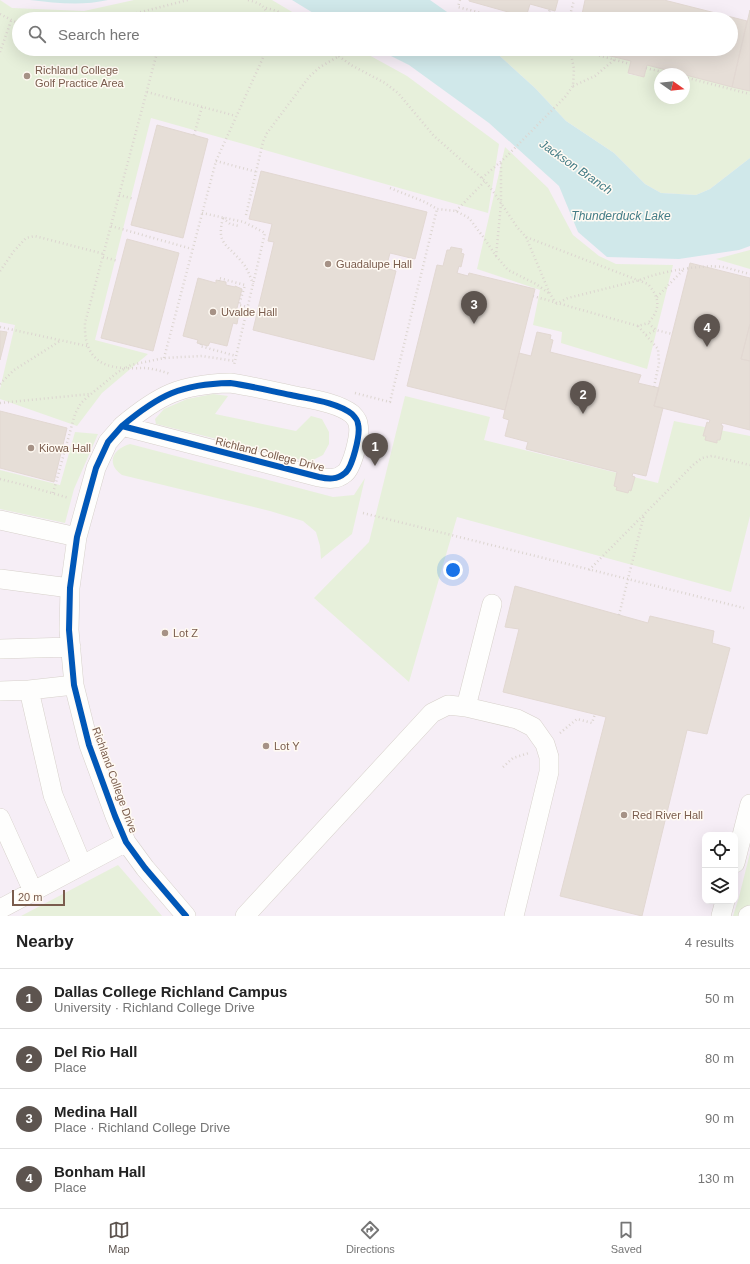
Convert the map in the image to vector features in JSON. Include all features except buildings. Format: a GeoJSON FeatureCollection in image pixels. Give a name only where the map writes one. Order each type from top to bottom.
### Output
{"type":"FeatureCollection","features":[{"type":"Feature","properties":{"kind":"street","name":"Richland College Drive"},"geometry":{"type":"LineString","coordinates":[[122,426],[331,479],[339,477],[346,472],[351,464],[359,433],[358,424],[353,415],[345,410],[320,402],[242,385],[219,383],[196,386],[176,391],[157,400],[140,411],[122,426],[108,442],[92,480],[77,537],[70,588],[69,630],[74,685],[89,745],[126,842],[144,868],[186,916]]}},
{"type":"Feature","properties":{"kind":"street"},"geometry":{"type":"LineString","coordinates":[[0,520],[77,537]]}},
{"type":"Feature","properties":{"kind":"street"},"geometry":{"type":"LineString","coordinates":[[0,579],[70,588]]}},
{"type":"Feature","properties":{"kind":"street"},"geometry":{"type":"LineString","coordinates":[[466,707],[492,604]]}},
{"type":"Feature","properties":{"kind":"street"},"geometry":{"type":"LineString","coordinates":[[0,649],[71,647]]}},
{"type":"Feature","properties":{"kind":"street"},"geometry":{"type":"LineString","coordinates":[[0,691],[29,690],[74,685]]}},
{"type":"Feature","properties":{"kind":"street"},"geometry":{"type":"LineString","coordinates":[[29,690],[53,795],[82,865]]}},
{"type":"Feature","properties":{"kind":"street"},"geometry":{"type":"LineString","coordinates":[[245,916],[432,713],[448,705],[466,707],[517,719],[533,727],[545,744],[549,757],[549,772],[514,916]]}},
{"type":"Feature","properties":{"kind":"street"},"geometry":{"type":"LineString","coordinates":[[738,851],[750,804]]}},
{"type":"Feature","properties":{"kind":"street"},"geometry":{"type":"LineString","coordinates":[[0,818],[33,892]]}},
{"type":"Feature","properties":{"kind":"street"},"geometry":{"type":"LineString","coordinates":[[0,908],[126,842]]}},
{"type":"Feature","properties":{"kind":"street"},"geometry":{"type":"LineString","coordinates":[[721,916],[724,904]]}},
{"type":"Feature","properties":{"kind":"path"},"geometry":{"type":"LineString","coordinates":[[141,12],[188,0]]}},
{"type":"Feature","properties":{"kind":"path"},"geometry":{"type":"LineString","coordinates":[[248,0],[262,4],[267,12]]}},
{"type":"Feature","properties":{"kind":"path"},"geometry":{"type":"LineString","coordinates":[[460,0],[458,7],[478,12]]}},
{"type":"Feature","properties":{"kind":"path"},"geometry":{"type":"LineString","coordinates":[[571,12],[574,0]]}},
{"type":"Feature","properties":{"kind":"path"},"geometry":{"type":"LineString","coordinates":[[265,8],[278,12]]}},
{"type":"Feature","properties":{"kind":"path"},"geometry":{"type":"LineString","coordinates":[[0,14],[11,20],[0,52]]}},
{"type":"Feature","properties":{"kind":"path"},"geometry":{"type":"LineString","coordinates":[[156,56],[85,323],[84,336],[87,346],[94,357],[105,364],[124,368],[147,368],[164,372],[177,376],[196,386]]}},
{"type":"Feature","properties":{"kind":"path"},"geometry":{"type":"LineString","coordinates":[[164,358],[216,161],[264,56]]}},
{"type":"Feature","properties":{"kind":"path"},"geometry":{"type":"LineString","coordinates":[[246,215],[263,142],[268,133],[309,77],[320,67],[339,56],[398,93],[434,136],[485,181],[516,227],[526,237],[550,294],[556,304]]}},
{"type":"Feature","properties":{"kind":"path"},"geometry":{"type":"LineString","coordinates":[[571,56],[574,69],[573,86]]}},
{"type":"Feature","properties":{"kind":"path"},"geometry":{"type":"LineString","coordinates":[[603,56],[630,64]]}},
{"type":"Feature","properties":{"kind":"path"},"geometry":{"type":"LineString","coordinates":[[482,178],[505,158],[565,97],[573,86],[596,76],[615,59]]}},
{"type":"Feature","properties":{"kind":"path"},"geometry":{"type":"LineString","coordinates":[[646,68],[654,70]]}},
{"type":"Feature","properties":{"kind":"path"},"geometry":{"type":"LineString","coordinates":[[690,79],[750,94]]}},
{"type":"Feature","properties":{"kind":"path"},"geometry":{"type":"LineString","coordinates":[[147,92],[236,116]]}},
{"type":"Feature","properties":{"kind":"path"},"geometry":{"type":"LineString","coordinates":[[194,135],[202,107]]}},
{"type":"Feature","properties":{"kind":"path"},"geometry":{"type":"LineString","coordinates":[[216,161],[257,172]]}},
{"type":"Feature","properties":{"kind":"path"},"geometry":{"type":"LineString","coordinates":[[496,256],[501,204],[501,162]]}},
{"type":"Feature","properties":{"kind":"path"},"geometry":{"type":"LineString","coordinates":[[456,210],[485,181]]}},
{"type":"Feature","properties":{"kind":"path"},"geometry":{"type":"LineString","coordinates":[[390,188],[425,202],[437,209],[456,210],[468,218],[508,270],[536,284],[550,294]]}},
{"type":"Feature","properties":{"kind":"path"},"geometry":{"type":"LineString","coordinates":[[119,195],[134,199]]}},
{"type":"Feature","properties":{"kind":"path"},"geometry":{"type":"LineString","coordinates":[[390,402],[437,209]]}},
{"type":"Feature","properties":{"kind":"path"},"geometry":{"type":"LineString","coordinates":[[202,213],[244,222],[265,233],[234,365]]}},
{"type":"Feature","properties":{"kind":"path"},"geometry":{"type":"LineString","coordinates":[[223,218],[230,224],[239,226]]}},
{"type":"Feature","properties":{"kind":"path"},"geometry":{"type":"LineString","coordinates":[[223,218],[220,227],[224,244],[242,262],[254,284]]}},
{"type":"Feature","properties":{"kind":"path"},"geometry":{"type":"LineString","coordinates":[[111,226],[192,249]]}},
{"type":"Feature","properties":{"kind":"path"},"geometry":{"type":"LineString","coordinates":[[0,271],[14,251],[26,238],[35,236],[118,261]]}},
{"type":"Feature","properties":{"kind":"path"},"geometry":{"type":"LineString","coordinates":[[526,237],[648,284],[657,297],[657,310],[653,318],[648,323],[638,326],[556,304],[534,296]]}},
{"type":"Feature","properties":{"kind":"path"},"geometry":{"type":"LineString","coordinates":[[556,304],[568,298],[640,280],[646,277],[683,269],[716,267],[750,274]]}},
{"type":"Feature","properties":{"kind":"path"},"geometry":{"type":"LineString","coordinates":[[657,297],[683,269]]}},
{"type":"Feature","properties":{"kind":"path"},"geometry":{"type":"LineString","coordinates":[[219,281],[219,278],[245,285],[240,305],[248,308]]}},
{"type":"Feature","properties":{"kind":"path"},"geometry":{"type":"LineString","coordinates":[[648,323],[656,330],[672,334]]}},
{"type":"Feature","properties":{"kind":"path"},"geometry":{"type":"LineString","coordinates":[[638,326],[658,349],[659,363],[654,387]]}},
{"type":"Feature","properties":{"kind":"path"},"geometry":{"type":"LineString","coordinates":[[0,327],[87,346]]}},
{"type":"Feature","properties":{"kind":"path"},"geometry":{"type":"LineString","coordinates":[[646,336],[656,330]]}},
{"type":"Feature","properties":{"kind":"path"},"geometry":{"type":"LineString","coordinates":[[0,384],[14,370],[60,340]]}},
{"type":"Feature","properties":{"kind":"path"},"geometry":{"type":"LineString","coordinates":[[201,344],[200,346],[236,356]]}},
{"type":"Feature","properties":{"kind":"path"},"geometry":{"type":"LineString","coordinates":[[53,493],[75,414],[81,403],[124,368],[131,365],[164,358],[202,356],[235,361]]}},
{"type":"Feature","properties":{"kind":"path"},"geometry":{"type":"LineString","coordinates":[[0,403],[91,394]]}},
{"type":"Feature","properties":{"kind":"path"},"geometry":{"type":"LineString","coordinates":[[368,404],[371,397]]}},
{"type":"Feature","properties":{"kind":"path"},"geometry":{"type":"LineString","coordinates":[[589,570],[693,465],[702,458],[712,456],[750,465]]}},
{"type":"Feature","properties":{"kind":"path"},"geometry":{"type":"LineString","coordinates":[[0,479],[53,493],[85,504]]}},
{"type":"Feature","properties":{"kind":"path"},"geometry":{"type":"LineString","coordinates":[[363,513],[744,608]]}},
{"type":"Feature","properties":{"kind":"path"},"geometry":{"type":"LineString","coordinates":[[619,615],[644,514]]}},
{"type":"Feature","properties":{"kind":"path"},"geometry":{"type":"LineString","coordinates":[[556,736],[577,719],[592,724],[595,714]]}},
{"type":"Feature","properties":{"kind":"path"},"geometry":{"type":"LineString","coordinates":[[503,767],[513,758],[535,751]]}},
{"type":"Feature","properties":{"kind":"shaded area"},"geometry":{"type":"Polygon","coordinates":[[[0,0],[750,0],[750,916],[0,916],[0,0]]]}},
{"type":"Feature","properties":{"kind":"green space"},"geometry":{"type":"Polygon","coordinates":[[[0,0],[12,8],[84,11],[134,0],[272,0],[292,12],[12,12],[12,56],[371,56],[407,76],[499,144],[488,213],[151,118],[95,340],[148,354],[102,393],[77,426],[0,399],[0,389],[15,325],[0,322],[0,0]]]}},
{"type":"Feature","properties":{"kind":"green space"},"geometry":{"type":"Polygon","coordinates":[[[500,56],[611,56],[631,61],[628,74],[644,77],[647,65],[659,68],[654,68],[654,104],[690,104],[690,76],[750,91],[750,158],[710,189],[696,195],[661,193],[645,184],[614,153],[566,121],[535,88],[500,56]]]}},
{"type":"Feature","properties":{"kind":"green space"},"geometry":{"type":"Polygon","coordinates":[[[505,147],[548,188],[573,235],[599,256],[616,264],[673,265],[647,369],[561,343],[562,332],[533,325],[540,290],[477,269],[505,147]]]}},
{"type":"Feature","properties":{"kind":"green space"},"geometry":{"type":"Polygon","coordinates":[[[750,250],[750,269],[716,259],[750,250]]]}},
{"type":"Feature","properties":{"kind":"green space"},"geometry":{"type":"Polygon","coordinates":[[[213,394],[228,396],[215,414],[296,431],[311,416],[322,419],[329,432],[329,444],[323,455],[309,462],[156,424],[155,419],[164,409],[187,399],[213,394]]]}},
{"type":"Feature","properties":{"kind":"green space"},"geometry":{"type":"Polygon","coordinates":[[[405,396],[490,417],[484,440],[658,483],[674,421],[750,436],[750,516],[731,592],[457,517],[409,682],[314,598],[369,542],[405,396]]]}},
{"type":"Feature","properties":{"kind":"green space"},"geometry":{"type":"Polygon","coordinates":[[[75,432],[98,434],[74,489],[65,523],[0,509],[0,470],[60,485],[75,432]]]}},
{"type":"Feature","properties":{"kind":"green space"},"geometry":{"type":"Polygon","coordinates":[[[130,444],[333,497],[354,495],[365,478],[352,534],[321,559],[320,546],[316,532],[303,521],[270,511],[122,475],[114,466],[113,457],[119,449],[130,444]]]}},
{"type":"Feature","properties":{"kind":"green space"},"geometry":{"type":"Polygon","coordinates":[[[750,853],[750,916],[733,916],[750,853]]]}},
{"type":"Feature","properties":{"kind":"green space"},"geometry":{"type":"Polygon","coordinates":[[[118,865],[162,916],[21,916],[118,865]]]}},
{"type":"Feature","properties":{"kind":"water"},"geometry":{"type":"Polygon","coordinates":[[[30,0],[108,0],[88,3],[59,3],[30,0]]]}},
{"type":"Feature","properties":{"kind":"water"},"geometry":{"type":"Polygon","coordinates":[[[292,0],[430,0],[447,12],[312,12],[292,0]]]}},
{"type":"Feature","properties":{"kind":"water","name":"Thunderduck Lake"},"geometry":{"type":"Polygon","coordinates":[[[391,56],[500,56],[535,88],[566,121],[614,153],[645,184],[661,193],[696,195],[710,189],[750,158],[750,246],[739,250],[679,259],[607,257],[578,232],[559,186],[489,123],[409,65],[391,56]]]}},
{"type":"Feature","properties":{"kind":"cycle path"},"geometry":{"type":"LineString","coordinates":[[230,383],[323,402],[339,407],[352,414],[358,423],[359,429],[353,458],[348,470],[336,478],[322,478],[122,426],[148,406],[172,393],[198,386],[230,383]]}},
{"type":"Feature","properties":{"kind":"cycle path"},"geometry":{"type":"LineString","coordinates":[[122,426],[108,442],[96,468],[77,537],[70,588],[69,630],[74,685],[89,745],[126,842],[145,868],[186,916]]}},
{"type":"Feature","properties":{"kind":"place","name":"Richland College Golf Practice Area"},"geometry":{"type":"Point","coordinates":[27,76]}},
{"type":"Feature","properties":{"kind":"place","name":"Guadalupe Hall"},"geometry":{"type":"Point","coordinates":[328,264]}},
{"type":"Feature","properties":{"kind":"place","name":"Uvalde Hall"},"geometry":{"type":"Point","coordinates":[213,312]}},
{"type":"Feature","properties":{"kind":"place","name":"Medina Hall"},"geometry":{"type":"Point","coordinates":[474,324]}},
{"type":"Feature","properties":{"kind":"place","name":"Bonham Hall"},"geometry":{"type":"Point","coordinates":[707,347]}},
{"type":"Feature","properties":{"kind":"place","name":"Del Rio Hall"},"geometry":{"type":"Point","coordinates":[583,414]}},
{"type":"Feature","properties":{"kind":"place","name":"Kiowa Hall"},"geometry":{"type":"Point","coordinates":[31,448]}},
{"type":"Feature","properties":{"kind":"place","name":"Dallas College Richland Campus"},"geometry":{"type":"Point","coordinates":[375,466]}},
{"type":"Feature","properties":{"kind":"place","name":"Lot Z"},"geometry":{"type":"Point","coordinates":[165,633]}},
{"type":"Feature","properties":{"kind":"place","name":"Lot Y"},"geometry":{"type":"Point","coordinates":[266,746]}},
{"type":"Feature","properties":{"kind":"place","name":"Red River Hall"},"geometry":{"type":"Point","coordinates":[624,815]}},
{"type":"Feature","properties":{"kind":"water label","name":"Jackson Branch"},"geometry":{"type":"Point","coordinates":[576,167]}}]}
